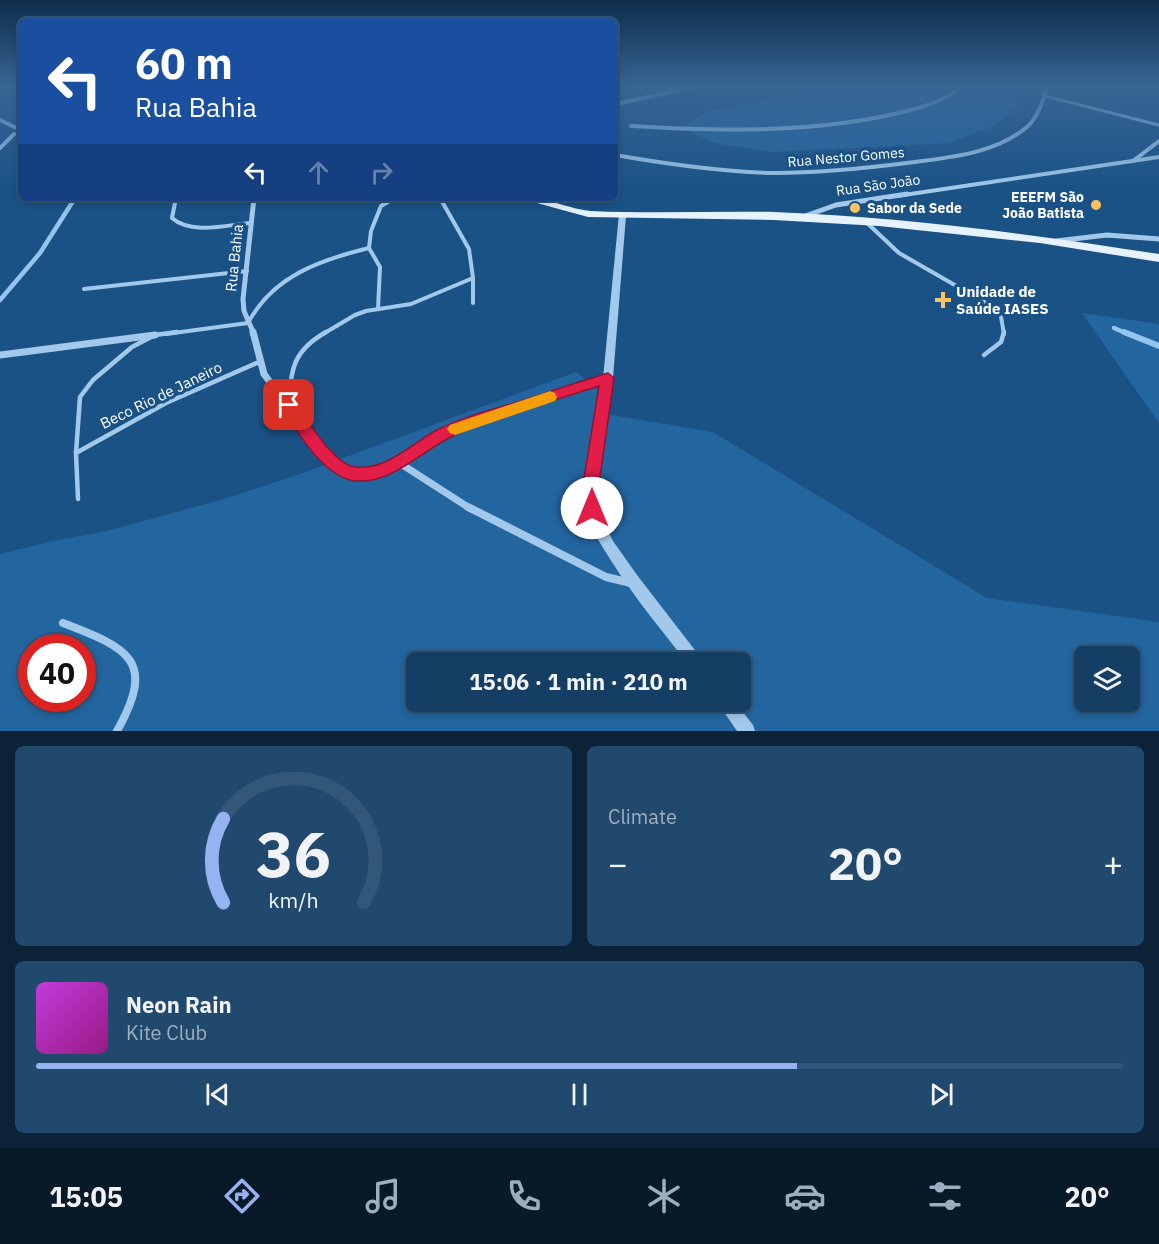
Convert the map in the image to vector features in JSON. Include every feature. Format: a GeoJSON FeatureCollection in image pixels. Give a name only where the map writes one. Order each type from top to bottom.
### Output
{"type":"FeatureCollection","features":[{"type":"Feature","properties":{"kind":"main road","name":"Rua São João"},"geometry":{"type":"LineString","coordinates":[[541,201],[588,214],[805,217]]}},
{"type":"Feature","properties":{"kind":"main road"},"geometry":{"type":"LineString","coordinates":[[805,217],[1056,241],[1159,258]]}},
{"type":"Feature","properties":{"kind":"street","name":"Rua Nestor Gomes"},"geometry":{"type":"LineString","coordinates":[[618,156],[687,167],[751,172],[847,170],[979,151],[1008,140],[1031,121]]}},
{"type":"Feature","properties":{"kind":"street"},"geometry":{"type":"LineString","coordinates":[[0,148],[14,134]]}},
{"type":"Feature","properties":{"kind":"street"},"geometry":{"type":"LineString","coordinates":[[1132,161],[1159,141]]}},
{"type":"Feature","properties":{"kind":"street","name":"Rua São João"},"geometry":{"type":"LineString","coordinates":[[805,217],[836,205],[938,192],[1159,158]]}},
{"type":"Feature","properties":{"kind":"street","name":"Rua Bahia"},"geometry":{"type":"LineString","coordinates":[[254,201],[243,299],[244,311],[255,337],[259,362],[264,374],[323,453],[340,469],[355,474],[373,473],[398,462],[442,435],[471,422],[608,378]]}},
{"type":"Feature","properties":{"kind":"street"},"geometry":{"type":"LineString","coordinates":[[622,216],[608,378],[590,491],[592,508],[598,526],[637,584],[688,652]]}},
{"type":"Feature","properties":{"kind":"street"},"geometry":{"type":"LineString","coordinates":[[1056,241],[1099,234],[1159,239]]}},
{"type":"Feature","properties":{"kind":"street"},"geometry":{"type":"LineString","coordinates":[[0,355],[155,335]]}},
{"type":"Feature","properties":{"kind":"street"},"geometry":{"type":"LineString","coordinates":[[398,462],[471,508],[606,577],[637,584]]}},
{"type":"Feature","properties":{"kind":"street"},"geometry":{"type":"LineString","coordinates":[[63,623],[98,636],[116,647],[128,656],[137,670],[134,695],[117,731]]}},
{"type":"Feature","properties":{"kind":"street"},"geometry":{"type":"LineString","coordinates":[[733,712],[747,731]]}},
{"type":"Feature","properties":{"kind":"lane"},"geometry":{"type":"LineString","coordinates":[[1144,121],[1159,125]]}},
{"type":"Feature","properties":{"kind":"lane"},"geometry":{"type":"LineString","coordinates":[[175,201],[172,218],[178,224],[196,227],[250,223]]}},
{"type":"Feature","properties":{"kind":"lane"},"geometry":{"type":"LineString","coordinates":[[378,309],[380,267],[369,248],[377,212],[381,206],[390,201]]}},
{"type":"Feature","properties":{"kind":"lane"},"geometry":{"type":"LineString","coordinates":[[442,201],[469,249],[473,278],[473,303]]}},
{"type":"Feature","properties":{"kind":"lane"},"geometry":{"type":"LineString","coordinates":[[864,221],[899,253],[1000,311],[1005,330],[998,346],[984,355]]}},
{"type":"Feature","properties":{"kind":"lane"},"geometry":{"type":"LineString","coordinates":[[78,499],[76,453],[80,397],[85,388],[112,362],[132,347],[155,335],[248,323],[255,307],[284,279],[340,255],[369,248]]}},
{"type":"Feature","properties":{"kind":"lane"},"geometry":{"type":"LineString","coordinates":[[84,289],[247,271]]}},
{"type":"Feature","properties":{"kind":"lane"},"geometry":{"type":"LineString","coordinates":[[289,405],[294,369],[298,354],[303,348],[355,315],[411,304],[473,278]]}},
{"type":"Feature","properties":{"kind":"lane","name":"Beco Rio de Janeiro"},"geometry":{"type":"LineString","coordinates":[[76,453],[118,427],[173,399],[259,362]]}},
{"type":"Feature","properties":{"kind":"shaded area"},"geometry":{"type":"Polygon","coordinates":[[[692,121],[1001,121],[996,125],[948,143],[772,152],[714,143],[682,128],[692,121]]]}},
{"type":"Feature","properties":{"kind":"shaded area"},"geometry":{"type":"Polygon","coordinates":[[[1082,313],[1159,324],[1159,423],[1082,313]]]}},
{"type":"Feature","properties":{"kind":"shaded area"},"geometry":{"type":"Polygon","coordinates":[[[576,372],[602,392],[600,413],[713,432],[987,598],[1159,622],[1159,731],[0,731],[0,554],[107,531],[224,499],[300,474],[576,372]]]}},
{"type":"Feature","properties":{"kind":"waterway"},"geometry":{"type":"LineString","coordinates":[[2,121],[18,129]]}},
{"type":"Feature","properties":{"kind":"waterway"},"geometry":{"type":"LineString","coordinates":[[631,126],[727,130],[790,128],[858,121]]}},
{"type":"Feature","properties":{"kind":"waterway"},"geometry":{"type":"LineString","coordinates":[[0,300],[40,253],[73,201]]}},
{"type":"Feature","properties":{"kind":"waterway"},"geometry":{"type":"LineString","coordinates":[[1114,328],[1128,334]]}},
{"type":"Feature","properties":{"kind":"waterway"},"geometry":{"type":"LineString","coordinates":[[1124,332],[1159,346]]}},
{"type":"Feature","properties":{"kind":"slow traffic"},"geometry":{"type":"LineString","coordinates":[[455,429],[550,397]]}},
{"type":"Feature","properties":{"kind":"place","name":"EEEFM São João Batista"},"geometry":{"type":"Point","coordinates":[1096,205]}},
{"type":"Feature","properties":{"kind":"place","name":"Sabor da Sede"},"geometry":{"type":"Point","coordinates":[855,208]}},
{"type":"Feature","properties":{"kind":"place","name":"Unidade de Saúde IASES"},"geometry":{"type":"Point","coordinates":[943,300]}},
{"type":"Feature","properties":{"kind":"route"},"geometry":{"type":"LineString","coordinates":[[289,405],[323,453],[340,469],[355,474],[373,473],[391,466],[421,446],[471,422],[608,378],[590,491],[592,508]]}}]}
